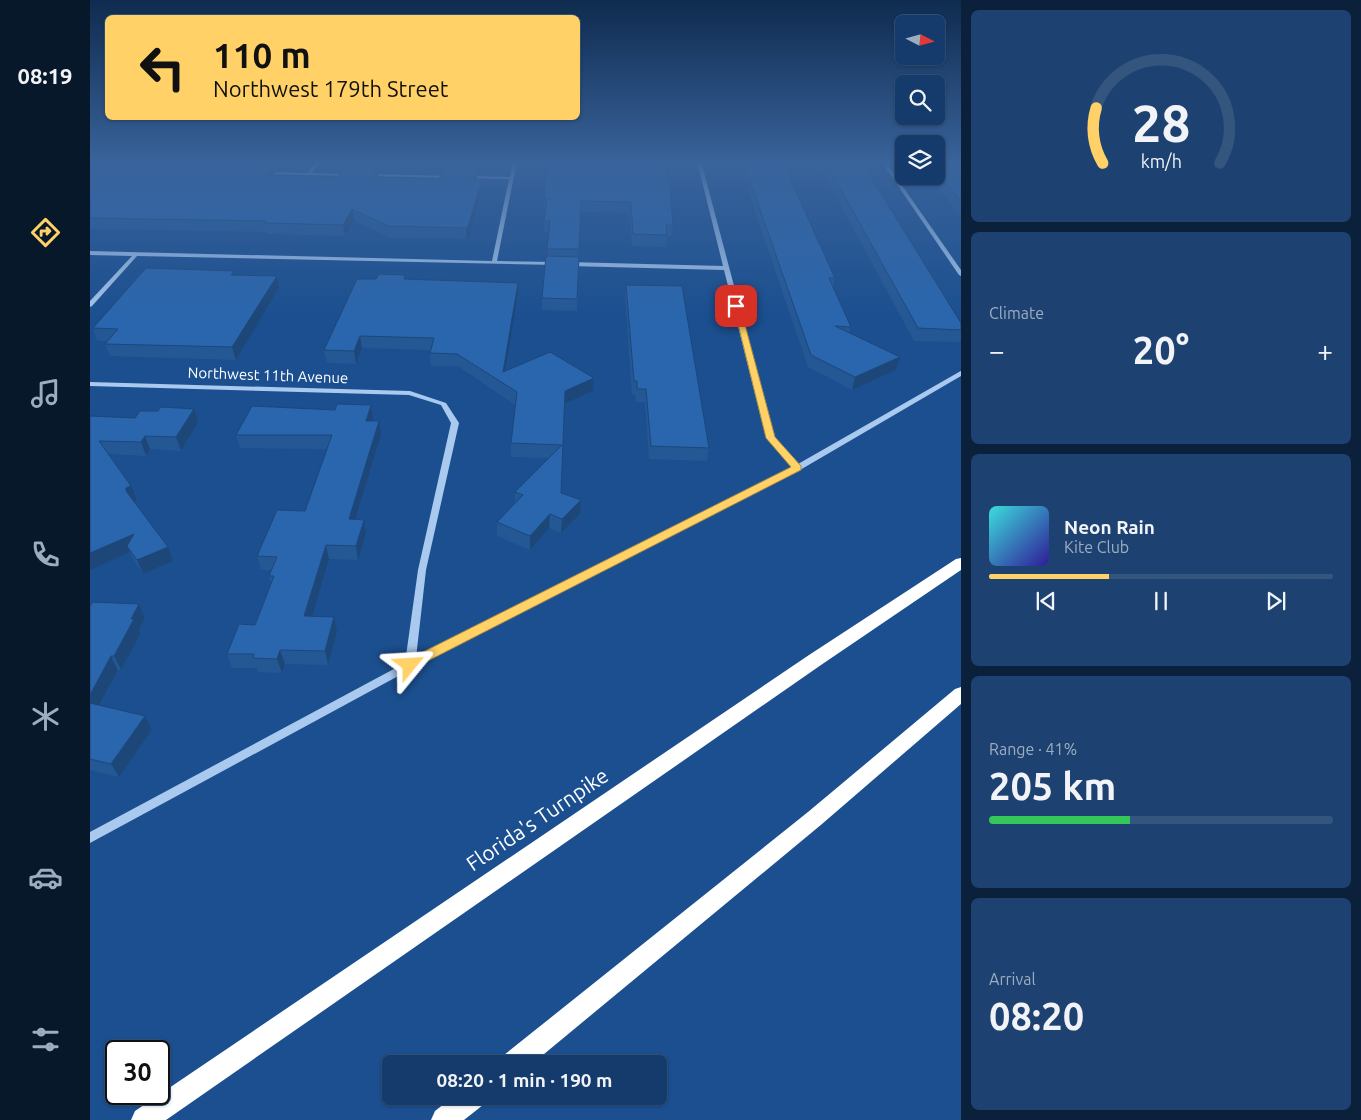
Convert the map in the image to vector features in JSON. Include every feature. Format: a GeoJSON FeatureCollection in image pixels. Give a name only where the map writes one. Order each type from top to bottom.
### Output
{"type":"FeatureCollection","features":[{"type":"Feature","properties":{"kind":"highway","name":"Florida's Turnpike"},"geometry":{"type":"LineString","coordinates":[[144,1120],[815,660],[961,563]]}},
{"type":"Feature","properties":{"kind":"highway"},"geometry":{"type":"LineString","coordinates":[[525,1055],[815,818],[961,694]]}},
{"type":"Feature","properties":{"kind":"highway"},"geometry":{"type":"LineString","coordinates":[[444,1120],[463,1105]]}},
{"type":"Feature","properties":{"kind":"street"},"geometry":{"type":"LineString","coordinates":[[494,263],[505,213]]}},
{"type":"Feature","properties":{"kind":"street"},"geometry":{"type":"LineString","coordinates":[[712,213],[770,438],[797,468]]}},
{"type":"Feature","properties":{"kind":"street"},"geometry":{"type":"LineString","coordinates":[[919,213],[961,274]]}},
{"type":"Feature","properties":{"kind":"street"},"geometry":{"type":"LineString","coordinates":[[90,253],[726,268]]}},
{"type":"Feature","properties":{"kind":"street"},"geometry":{"type":"LineString","coordinates":[[90,305],[136,254]]}},
{"type":"Feature","properties":{"kind":"street"},"geometry":{"type":"LineString","coordinates":[[90,838],[410,665],[797,468],[961,373]]}},
{"type":"Feature","properties":{"kind":"street","name":"Northwest 11th Avenue"},"geometry":{"type":"LineString","coordinates":[[90,384],[410,393],[444,404],[455,423],[422,570],[410,665]]}},
{"type":"Feature","properties":{"kind":"building"},"geometry":{"type":"Polygon","coordinates":[[[90,213],[350,213],[343,225],[265,223],[266,221],[90,218],[90,213]]]}},
{"type":"Feature","properties":{"kind":"building"},"geometry":{"type":"Polygon","coordinates":[[[361,213],[472,213],[466,228],[388,226],[361,213]]]}},
{"type":"Feature","properties":{"kind":"building"},"geometry":{"type":"Polygon","coordinates":[[[545,213],[580,213],[579,249],[547,249],[550,221],[544,221],[545,213]]]}},
{"type":"Feature","properties":{"kind":"building"},"geometry":{"type":"Polygon","coordinates":[[[632,213],[672,213],[673,225],[666,225],[667,235],[633,234],[632,213]]]}},
{"type":"Feature","properties":{"kind":"building"},"geometry":{"type":"Polygon","coordinates":[[[761,213],[806,213],[835,278],[829,278],[851,327],[835,326],[900,357],[855,377],[811,355],[761,213]]]}},
{"type":"Feature","properties":{"kind":"building"},"geometry":{"type":"Polygon","coordinates":[[[854,213],[893,213],[961,323],[961,330],[918,328],[854,213]]]}},
{"type":"Feature","properties":{"kind":"building"},"geometry":{"type":"Polygon","coordinates":[[[546,256],[579,257],[577,299],[542,298],[546,256]]]}},
{"type":"Feature","properties":{"kind":"building"},"geometry":{"type":"Polygon","coordinates":[[[146,268],[234,271],[231,275],[277,276],[232,347],[105,344],[118,329],[93,328],[146,268]]]}},
{"type":"Feature","properties":{"kind":"building"},"geometry":{"type":"Polygon","coordinates":[[[379,274],[405,275],[404,279],[518,283],[503,372],[550,352],[594,378],[565,391],[561,493],[581,500],[562,519],[550,514],[530,536],[497,522],[523,495],[515,492],[562,445],[511,443],[517,392],[457,354],[430,353],[434,338],[360,336],[354,351],[324,350],[357,279],[376,279],[379,274]]]}},
{"type":"Feature","properties":{"kind":"building"},"geometry":{"type":"Polygon","coordinates":[[[626,285],[682,286],[709,448],[651,446],[646,389],[637,389],[637,381],[634,381],[626,285]]]}},
{"type":"Feature","properties":{"kind":"building"},"geometry":{"type":"Polygon","coordinates":[[[337,404],[371,405],[366,421],[379,421],[349,519],[364,520],[356,546],[326,545],[304,616],[334,617],[325,651],[280,650],[277,659],[253,658],[254,654],[227,654],[239,624],[255,625],[274,576],[269,576],[277,557],[257,556],[277,510],[305,511],[332,435],[236,435],[252,406],[335,410],[337,404]]]}},
{"type":"Feature","properties":{"kind":"building"},"geometry":{"type":"Polygon","coordinates":[[[161,407],[194,409],[176,437],[145,436],[141,442],[99,441],[131,486],[126,488],[126,491],[168,547],[137,560],[127,546],[134,534],[90,553],[90,416],[135,418],[140,411],[158,411],[161,407]]]}},
{"type":"Feature","properties":{"kind":"building"},"geometry":{"type":"Polygon","coordinates":[[[93,602],[139,604],[131,619],[134,619],[90,695],[90,606],[93,602]]]}},
{"type":"Feature","properties":{"kind":"building"},"geometry":{"type":"Polygon","coordinates":[[[90,703],[145,716],[111,764],[90,759],[90,703]]]}},
{"type":"Feature","properties":{"kind":"route"},"geometry":{"type":"LineString","coordinates":[[410,665],[797,468],[770,438],[736,306]]}}]}
